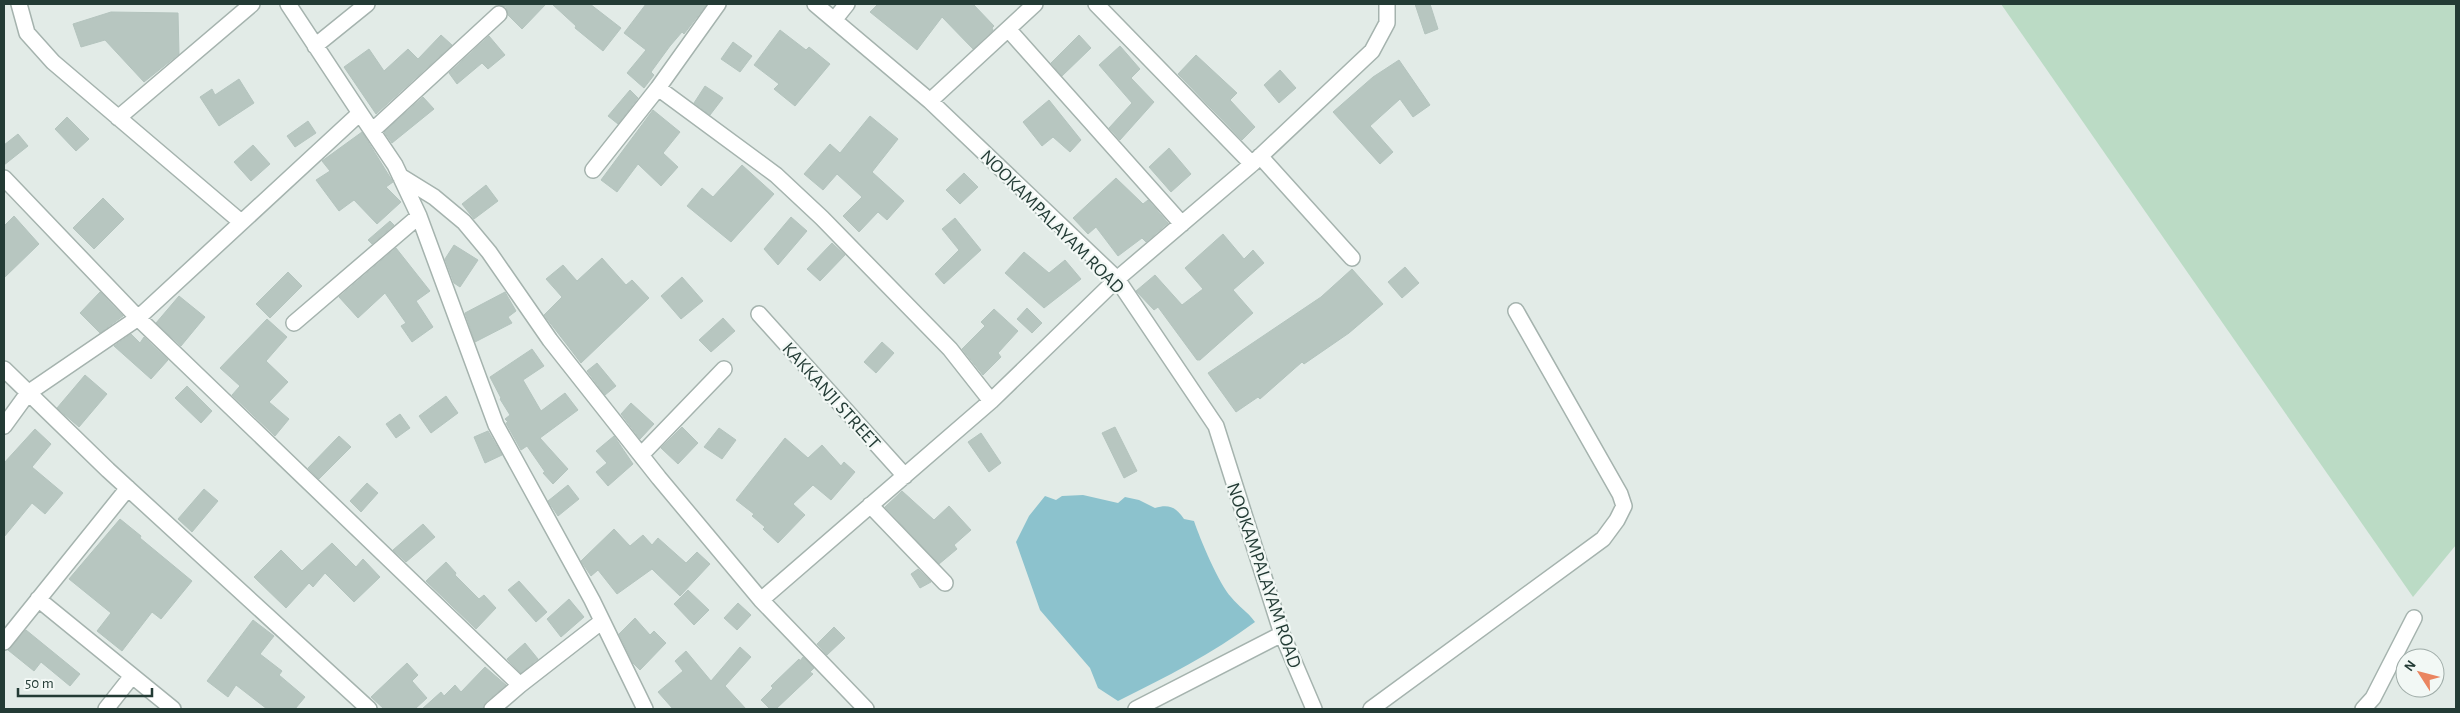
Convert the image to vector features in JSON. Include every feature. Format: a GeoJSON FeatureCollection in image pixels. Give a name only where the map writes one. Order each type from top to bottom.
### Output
{"type":"FeatureCollection","features":[{"type":"Feature","properties":{"kind":"street"},"geometry":{"type":"LineString","coordinates":[[19,4],[27,33],[53,62],[241,222]]}},
{"type":"Feature","properties":{"kind":"street"},"geometry":{"type":"LineString","coordinates":[[118,118],[252,4]]}},
{"type":"Feature","properties":{"kind":"street"},"geometry":{"type":"LineString","coordinates":[[288,4],[400,176],[419,216],[496,425],[592,600],[601,622],[645,709]]}},
{"type":"Feature","properties":{"kind":"street"},"geometry":{"type":"LineString","coordinates":[[315,46],[368,4]]}},
{"type":"Feature","properties":{"kind":"street"},"geometry":{"type":"LineString","coordinates":[[593,170],[658,88],[718,4]]}},
{"type":"Feature","properties":{"kind":"street","name":"NOOKAMPALAYAM ROAD"},"geometry":{"type":"LineString","coordinates":[[815,4],[930,101],[1116,279],[1216,426],[1282,634],[1314,709]]}},
{"type":"Feature","properties":{"kind":"street"},"geometry":{"type":"LineString","coordinates":[[835,19],[847,4]]}},
{"type":"Feature","properties":{"kind":"street"},"geometry":{"type":"LineString","coordinates":[[930,101],[1035,4]]}},
{"type":"Feature","properties":{"kind":"street"},"geometry":{"type":"LineString","coordinates":[[1096,4],[1256,160],[1352,258]]}},
{"type":"Feature","properties":{"kind":"street"},"geometry":{"type":"LineString","coordinates":[[761,600],[991,401],[1116,279],[1256,160],[1372,51],[1387,23],[1387,4]]}},
{"type":"Feature","properties":{"kind":"street"},"geometry":{"type":"LineString","coordinates":[[372,132],[500,14]]}},
{"type":"Feature","properties":{"kind":"street"},"geometry":{"type":"LineString","coordinates":[[1008,29],[1182,224]]}},
{"type":"Feature","properties":{"kind":"street"},"geometry":{"type":"LineString","coordinates":[[658,88],[776,175],[822,218],[950,349],[991,401]]}},
{"type":"Feature","properties":{"kind":"street"},"geometry":{"type":"LineString","coordinates":[[4,426],[28,393],[138,318],[360,113]]}},
{"type":"Feature","properties":{"kind":"street"},"geometry":{"type":"LineString","coordinates":[[400,176],[434,197],[464,222],[488,252],[550,340],[641,455],[761,600],[866,709]]}},
{"type":"Feature","properties":{"kind":"street"},"geometry":{"type":"LineString","coordinates":[[4,178],[138,318],[520,685]]}},
{"type":"Feature","properties":{"kind":"street"},"geometry":{"type":"LineString","coordinates":[[294,324],[419,216]]}},
{"type":"Feature","properties":{"kind":"street"},"geometry":{"type":"LineString","coordinates":[[1371,709],[1603,539],[1617,520],[1624,506],[1620,494],[1516,311]]}},
{"type":"Feature","properties":{"kind":"street","name":"KAKKANJI STREET"},"geometry":{"type":"LineString","coordinates":[[759,314],[905,476]]}},
{"type":"Feature","properties":{"kind":"street"},"geometry":{"type":"LineString","coordinates":[[4,369],[128,488],[369,709]]}},
{"type":"Feature","properties":{"kind":"street"},"geometry":{"type":"LineString","coordinates":[[641,455],[724,369]]}},
{"type":"Feature","properties":{"kind":"street"},"geometry":{"type":"LineString","coordinates":[[4,642],[128,488]]}},
{"type":"Feature","properties":{"kind":"street"},"geometry":{"type":"LineString","coordinates":[[870,506],[946,583]]}},
{"type":"Feature","properties":{"kind":"street"},"geometry":{"type":"LineString","coordinates":[[38,599],[173,709]]}},
{"type":"Feature","properties":{"kind":"street"},"geometry":{"type":"LineString","coordinates":[[2363,709],[2374,698],[2414,618]]}},
{"type":"Feature","properties":{"kind":"street"},"geometry":{"type":"LineString","coordinates":[[492,709],[601,622]]}},
{"type":"Feature","properties":{"kind":"street"},"geometry":{"type":"LineString","coordinates":[[1136,709],[1282,634]]}},
{"type":"Feature","properties":{"kind":"street"},"geometry":{"type":"LineString","coordinates":[[106,709],[132,676]]}},
{"type":"Feature","properties":{"kind":"green space"},"geometry":{"type":"Polygon","coordinates":[[[2001,4],[2456,4],[2456,545],[2413,597],[2001,4]]]}},
{"type":"Feature","properties":{"kind":"water"},"geometry":{"type":"Polygon","coordinates":[[[1083,495],[1118,503],[1125,497],[1139,500],[1155,508],[1164,506],[1175,509],[1184,519],[1194,521],[1205,550],[1226,591],[1255,622],[1205,655],[1118,701],[1098,688],[1090,668],[1040,610],[1016,542],[1029,516],[1045,496],[1056,500],[1062,496],[1083,495]]]}},
{"type":"Feature","properties":{"kind":"building"},"geometry":{"type":"Polygon","coordinates":[[[496,4],[546,4],[522,29],[508,15],[506,7],[496,4]]]}},
{"type":"Feature","properties":{"kind":"building"},"geometry":{"type":"Polygon","coordinates":[[[552,4],[590,4],[621,28],[603,51],[575,28],[576,26],[552,4]]]}},
{"type":"Feature","properties":{"kind":"building"},"geometry":{"type":"Polygon","coordinates":[[[646,4],[707,4],[684,34],[682,32],[670,46],[651,72],[654,75],[644,88],[627,73],[646,50],[624,33],[646,4]]]}},
{"type":"Feature","properties":{"kind":"building"},"geometry":{"type":"Polygon","coordinates":[[[878,4],[973,4],[994,26],[993,30],[973,49],[942,17],[917,50],[870,12],[878,4]]]}},
{"type":"Feature","properties":{"kind":"building"},"geometry":{"type":"Polygon","coordinates":[[[1415,4],[1430,4],[1438,29],[1425,34],[1415,4]]]}},
{"type":"Feature","properties":{"kind":"building"},"geometry":{"type":"Polygon","coordinates":[[[111,12],[178,13],[179,54],[144,82],[105,40],[81,47],[73,24],[111,12]]]}},
{"type":"Feature","properties":{"kind":"building"},"geometry":{"type":"Polygon","coordinates":[[[780,30],[806,50],[809,47],[830,64],[795,106],[774,89],[779,84],[754,65],[780,30]]]}},
{"type":"Feature","properties":{"kind":"building"},"geometry":{"type":"Polygon","coordinates":[[[441,35],[452,45],[376,114],[344,67],[369,49],[384,71],[408,49],[418,59],[441,35]]]}},
{"type":"Feature","properties":{"kind":"building"},"geometry":{"type":"Polygon","coordinates":[[[1079,35],[1091,48],[1062,76],[1051,63],[1079,35]]]}},
{"type":"Feature","properties":{"kind":"building"},"geometry":{"type":"Polygon","coordinates":[[[489,36],[505,55],[488,69],[482,63],[457,84],[449,73],[489,36]]]}},
{"type":"Feature","properties":{"kind":"building"},"geometry":{"type":"Polygon","coordinates":[[[733,42],[752,56],[740,72],[721,59],[733,42]]]}},
{"type":"Feature","properties":{"kind":"building"},"geometry":{"type":"Polygon","coordinates":[[[1120,46],[1140,69],[1131,78],[1154,102],[1120,140],[1109,128],[1132,103],[1099,65],[1120,46]]]}},
{"type":"Feature","properties":{"kind":"building"},"geometry":{"type":"Polygon","coordinates":[[[1196,55],[1237,93],[1230,100],[1255,127],[1242,140],[1178,74],[1196,55]]]}},
{"type":"Feature","properties":{"kind":"building"},"geometry":{"type":"Polygon","coordinates":[[[1399,60],[1430,105],[1413,117],[1400,99],[1370,126],[1393,152],[1380,164],[1333,112],[1373,77],[1399,60]]]}},
{"type":"Feature","properties":{"kind":"building"},"geometry":{"type":"Polygon","coordinates":[[[1280,70],[1296,88],[1279,103],[1264,85],[1280,70]]]}},
{"type":"Feature","properties":{"kind":"building"},"geometry":{"type":"Polygon","coordinates":[[[239,79],[254,103],[219,126],[200,97],[212,89],[215,95],[239,79]]]}},
{"type":"Feature","properties":{"kind":"building"},"geometry":{"type":"Polygon","coordinates":[[[705,86],[723,98],[710,115],[694,103],[705,86]]]}},
{"type":"Feature","properties":{"kind":"building"},"geometry":{"type":"Polygon","coordinates":[[[630,90],[638,98],[618,124],[608,116],[630,90]]]}},
{"type":"Feature","properties":{"kind":"building"},"geometry":{"type":"Polygon","coordinates":[[[423,97],[434,109],[392,143],[384,132],[423,97]]]}},
{"type":"Feature","properties":{"kind":"building"},"geometry":{"type":"Polygon","coordinates":[[[1049,100],[1081,140],[1070,152],[1053,137],[1042,146],[1023,122],[1049,100]]]}},
{"type":"Feature","properties":{"kind":"building"},"geometry":{"type":"Polygon","coordinates":[[[653,110],[680,132],[663,153],[678,167],[661,186],[638,164],[617,192],[601,180],[653,110]]]}},
{"type":"Feature","properties":{"kind":"building"},"geometry":{"type":"Polygon","coordinates":[[[870,116],[898,139],[872,172],[904,201],[887,220],[878,212],[859,232],[843,216],[862,197],[837,174],[823,190],[804,174],[830,144],[840,153],[870,116]]]}},
{"type":"Feature","properties":{"kind":"building"},"geometry":{"type":"Polygon","coordinates":[[[67,117],[89,139],[76,151],[55,129],[67,117]]]}},
{"type":"Feature","properties":{"kind":"building"},"geometry":{"type":"Polygon","coordinates":[[[308,121],[316,133],[295,147],[287,136],[308,121]]]}},
{"type":"Feature","properties":{"kind":"building"},"geometry":{"type":"Polygon","coordinates":[[[362,132],[393,182],[386,187],[401,202],[377,224],[354,200],[339,211],[316,180],[330,171],[322,161],[362,132]]]}},
{"type":"Feature","properties":{"kind":"building"},"geometry":{"type":"Polygon","coordinates":[[[18,134],[28,146],[4,165],[4,145],[18,134]]]}},
{"type":"Feature","properties":{"kind":"building"},"geometry":{"type":"Polygon","coordinates":[[[253,145],[270,164],[251,181],[234,162],[253,145]]]}},
{"type":"Feature","properties":{"kind":"building"},"geometry":{"type":"Polygon","coordinates":[[[1169,148],[1191,174],[1171,192],[1149,167],[1169,148]]]}},
{"type":"Feature","properties":{"kind":"building"},"geometry":{"type":"Polygon","coordinates":[[[742,165],[774,194],[731,242],[687,206],[702,188],[713,197],[742,165]]]}},
{"type":"Feature","properties":{"kind":"building"},"geometry":{"type":"Polygon","coordinates":[[[964,173],[978,187],[960,204],[946,190],[964,173]]]}},
{"type":"Feature","properties":{"kind":"building"},"geometry":{"type":"Polygon","coordinates":[[[1116,178],[1143,204],[1148,200],[1168,223],[1146,242],[1142,238],[1118,256],[1096,227],[1088,234],[1073,218],[1116,178]]]}},
{"type":"Feature","properties":{"kind":"building"},"geometry":{"type":"Polygon","coordinates":[[[486,185],[498,201],[474,219],[462,204],[486,185]]]}},
{"type":"Feature","properties":{"kind":"building"},"geometry":{"type":"Polygon","coordinates":[[[103,198],[124,219],[94,249],[73,228],[103,198]]]}},
{"type":"Feature","properties":{"kind":"building"},"geometry":{"type":"Polygon","coordinates":[[[14,216],[39,244],[4,278],[4,226],[14,216]]]}},
{"type":"Feature","properties":{"kind":"building"},"geometry":{"type":"Polygon","coordinates":[[[791,217],[807,231],[778,265],[764,249],[791,217]]]}},
{"type":"Feature","properties":{"kind":"building"},"geometry":{"type":"Polygon","coordinates":[[[955,218],[981,250],[944,284],[935,274],[959,250],[942,229],[955,218]]]}},
{"type":"Feature","properties":{"kind":"building"},"geometry":{"type":"Polygon","coordinates":[[[390,221],[394,225],[372,244],[368,240],[390,221]]]}},
{"type":"Feature","properties":{"kind":"building"},"geometry":{"type":"Polygon","coordinates":[[[1223,234],[1244,259],[1253,250],[1264,263],[1233,290],[1253,313],[1200,360],[1197,360],[1158,307],[1154,310],[1136,291],[1155,275],[1182,305],[1203,289],[1185,268],[1223,234]]]}},
{"type":"Feature","properties":{"kind":"building"},"geometry":{"type":"Polygon","coordinates":[[[832,243],[845,255],[820,281],[807,269],[832,243]]]}},
{"type":"Feature","properties":{"kind":"building"},"geometry":{"type":"Polygon","coordinates":[[[454,245],[478,260],[460,287],[454,283],[445,259],[454,245]]]}},
{"type":"Feature","properties":{"kind":"building"},"geometry":{"type":"Polygon","coordinates":[[[396,248],[430,291],[416,301],[433,327],[412,342],[401,326],[406,323],[385,293],[358,318],[339,297],[396,248]]]}},
{"type":"Feature","properties":{"kind":"building"},"geometry":{"type":"Polygon","coordinates":[[[1024,252],[1049,273],[1065,260],[1081,279],[1044,308],[1005,273],[1024,252]]]}},
{"type":"Feature","properties":{"kind":"building"},"geometry":{"type":"Polygon","coordinates":[[[602,258],[626,285],[632,280],[649,298],[581,363],[544,315],[562,297],[546,279],[563,265],[577,281],[602,258]]]}},
{"type":"Feature","properties":{"kind":"building"},"geometry":{"type":"Polygon","coordinates":[[[1405,267],[1419,283],[1402,298],[1388,282],[1405,267]]]}},
{"type":"Feature","properties":{"kind":"building"},"geometry":{"type":"Polygon","coordinates":[[[1352,269],[1383,304],[1349,333],[1304,364],[1302,362],[1260,399],[1258,397],[1236,412],[1208,373],[1321,297],[1352,269]]]}},
{"type":"Feature","properties":{"kind":"building"},"geometry":{"type":"Polygon","coordinates":[[[288,272],[302,286],[270,318],[256,304],[288,272]]]}},
{"type":"Feature","properties":{"kind":"building"},"geometry":{"type":"Polygon","coordinates":[[[682,277],[703,301],[681,319],[661,296],[682,277]]]}},
{"type":"Feature","properties":{"kind":"building"},"geometry":{"type":"Polygon","coordinates":[[[100,292],[123,316],[100,333],[80,313],[100,292]]]}},
{"type":"Feature","properties":{"kind":"building"},"geometry":{"type":"Polygon","coordinates":[[[505,292],[516,311],[508,317],[512,323],[475,342],[465,313],[505,292]]]}},
{"type":"Feature","properties":{"kind":"building"},"geometry":{"type":"Polygon","coordinates":[[[179,296],[205,317],[181,346],[156,323],[179,296]]]}},
{"type":"Feature","properties":{"kind":"building"},"geometry":{"type":"Polygon","coordinates":[[[1027,308],[1042,323],[1032,333],[1017,319],[1027,308]]]}},
{"type":"Feature","properties":{"kind":"building"},"geometry":{"type":"Polygon","coordinates":[[[994,309],[1018,331],[998,353],[1001,357],[983,375],[962,349],[985,326],[981,322],[994,309]]]}},
{"type":"Feature","properties":{"kind":"building"},"geometry":{"type":"Polygon","coordinates":[[[723,318],[735,331],[711,352],[699,340],[723,318]]]}},
{"type":"Feature","properties":{"kind":"building"},"geometry":{"type":"Polygon","coordinates":[[[267,319],[287,337],[266,361],[288,382],[269,402],[289,419],[275,436],[232,395],[240,386],[220,368],[267,319]]]}},
{"type":"Feature","properties":{"kind":"building"},"geometry":{"type":"Polygon","coordinates":[[[131,334],[140,343],[144,337],[168,360],[151,379],[114,346],[131,334]]]}},
{"type":"Feature","properties":{"kind":"building"},"geometry":{"type":"Polygon","coordinates":[[[882,342],[894,353],[876,373],[864,362],[882,342]]]}},
{"type":"Feature","properties":{"kind":"building"},"geometry":{"type":"Polygon","coordinates":[[[532,349],[544,366],[523,380],[541,411],[565,393],[578,410],[540,438],[568,469],[553,484],[543,473],[545,472],[527,446],[521,450],[506,423],[508,422],[505,419],[510,415],[490,377],[532,349]]]}},
{"type":"Feature","properties":{"kind":"building"},"geometry":{"type":"Polygon","coordinates":[[[597,363],[616,386],[605,395],[587,371],[597,363]]]}},
{"type":"Feature","properties":{"kind":"building"},"geometry":{"type":"Polygon","coordinates":[[[85,375],[107,394],[79,427],[57,408],[85,375]]]}},
{"type":"Feature","properties":{"kind":"building"},"geometry":{"type":"Polygon","coordinates":[[[187,386],[212,411],[201,423],[175,398],[187,386]]]}},
{"type":"Feature","properties":{"kind":"building"},"geometry":{"type":"Polygon","coordinates":[[[446,396],[458,413],[431,433],[419,416],[446,396]]]}},
{"type":"Feature","properties":{"kind":"building"},"geometry":{"type":"Polygon","coordinates":[[[631,403],[654,424],[640,439],[621,414],[631,403]]]}},
{"type":"Feature","properties":{"kind":"building"},"geometry":{"type":"Polygon","coordinates":[[[400,414],[410,428],[396,438],[386,424],[400,414]]]}},
{"type":"Feature","properties":{"kind":"building"},"geometry":{"type":"Polygon","coordinates":[[[682,427],[698,443],[678,464],[661,448],[682,427]]]}},
{"type":"Feature","properties":{"kind":"building"},"geometry":{"type":"Polygon","coordinates":[[[1115,427],[1137,471],[1124,478],[1102,433],[1115,427]]]}},
{"type":"Feature","properties":{"kind":"building"},"geometry":{"type":"Polygon","coordinates":[[[719,428],[736,440],[722,459],[704,447],[719,428]]]}},
{"type":"Feature","properties":{"kind":"building"},"geometry":{"type":"Polygon","coordinates":[[[35,429],[51,444],[32,467],[63,493],[45,514],[32,503],[4,537],[4,463],[35,429]]]}},
{"type":"Feature","properties":{"kind":"building"},"geometry":{"type":"Polygon","coordinates":[[[488,431],[502,455],[485,463],[474,437],[488,431]]]}},
{"type":"Feature","properties":{"kind":"building"},"geometry":{"type":"Polygon","coordinates":[[[981,433],[1001,463],[989,472],[968,442],[981,433]]]}},
{"type":"Feature","properties":{"kind":"building"},"geometry":{"type":"Polygon","coordinates":[[[339,436],[351,447],[319,479],[308,468],[339,436]]]}},
{"type":"Feature","properties":{"kind":"building"},"geometry":{"type":"Polygon","coordinates":[[[614,436],[633,464],[608,486],[596,472],[607,463],[596,451],[614,436]]]}},
{"type":"Feature","properties":{"kind":"building"},"geometry":{"type":"Polygon","coordinates":[[[785,438],[808,458],[822,445],[841,466],[844,462],[855,472],[831,500],[813,485],[793,504],[805,515],[778,543],[763,529],[765,527],[752,516],[754,514],[736,500],[785,438]]]}},
{"type":"Feature","properties":{"kind":"building"},"geometry":{"type":"Polygon","coordinates":[[[367,483],[378,493],[361,512],[350,501],[367,483]]]}},
{"type":"Feature","properties":{"kind":"building"},"geometry":{"type":"Polygon","coordinates":[[[568,485],[579,499],[558,516],[548,501],[568,485]]]}},
{"type":"Feature","properties":{"kind":"building"},"geometry":{"type":"Polygon","coordinates":[[[204,489],[218,501],[192,532],[178,519],[204,489]]]}},
{"type":"Feature","properties":{"kind":"building"},"geometry":{"type":"Polygon","coordinates":[[[902,491],[934,520],[949,506],[971,530],[954,545],[957,549],[939,564],[885,507],[902,491]]]}},
{"type":"Feature","properties":{"kind":"building"},"geometry":{"type":"Polygon","coordinates":[[[120,519],[192,581],[161,619],[152,612],[122,651],[97,631],[111,613],[69,579],[120,519]]]}},
{"type":"Feature","properties":{"kind":"building"},"geometry":{"type":"Polygon","coordinates":[[[423,524],[435,537],[406,562],[393,550],[423,524]]]}},
{"type":"Feature","properties":{"kind":"building"},"geometry":{"type":"Polygon","coordinates":[[[614,529],[630,546],[643,535],[652,545],[658,538],[686,563],[697,552],[710,564],[680,596],[652,569],[617,594],[598,570],[591,576],[581,561],[614,529]]]}},
{"type":"Feature","properties":{"kind":"building"},"geometry":{"type":"Polygon","coordinates":[[[332,543],[356,567],[363,559],[380,577],[354,602],[325,573],[313,587],[309,583],[286,608],[254,577],[281,550],[302,571],[332,543]]]}},
{"type":"Feature","properties":{"kind":"building"},"geometry":{"type":"Polygon","coordinates":[[[446,562],[456,573],[455,575],[479,599],[484,595],[496,608],[476,629],[426,581],[446,562]]]}},
{"type":"Feature","properties":{"kind":"building"},"geometry":{"type":"Polygon","coordinates":[[[918,569],[931,582],[920,588],[911,574],[918,569]]]}},
{"type":"Feature","properties":{"kind":"building"},"geometry":{"type":"Polygon","coordinates":[[[519,581],[547,612],[536,622],[508,590],[519,581]]]}},
{"type":"Feature","properties":{"kind":"building"},"geometry":{"type":"Polygon","coordinates":[[[688,590],[709,610],[694,625],[674,604],[688,590]]]}},
{"type":"Feature","properties":{"kind":"building"},"geometry":{"type":"Polygon","coordinates":[[[569,599],[584,617],[561,637],[547,619],[569,599]]]}},
{"type":"Feature","properties":{"kind":"building"},"geometry":{"type":"Polygon","coordinates":[[[738,603],[751,615],[737,630],[724,618],[738,603]]]}},
{"type":"Feature","properties":{"kind":"building"},"geometry":{"type":"Polygon","coordinates":[[[635,618],[650,635],[654,631],[666,643],[640,670],[633,663],[619,634],[635,618]]]}},
{"type":"Feature","properties":{"kind":"building"},"geometry":{"type":"Polygon","coordinates":[[[253,620],[274,636],[260,654],[282,671],[279,675],[305,697],[295,709],[267,709],[236,685],[228,697],[207,681],[253,620]]]}},
{"type":"Feature","properties":{"kind":"building"},"geometry":{"type":"Polygon","coordinates":[[[834,627],[845,638],[827,655],[817,644],[834,627]]]}},
{"type":"Feature","properties":{"kind":"building"},"geometry":{"type":"Polygon","coordinates":[[[26,630],[80,674],[70,686],[41,662],[34,671],[8,650],[26,630]]]}},
{"type":"Feature","properties":{"kind":"building"},"geometry":{"type":"Polygon","coordinates":[[[525,643],[538,659],[521,673],[507,659],[525,643]]]}},
{"type":"Feature","properties":{"kind":"building"},"geometry":{"type":"Polygon","coordinates":[[[740,647],[751,657],[725,686],[746,709],[673,709],[658,692],[683,671],[675,661],[686,651],[711,681],[740,647]]]}},
{"type":"Feature","properties":{"kind":"building"},"geometry":{"type":"Polygon","coordinates":[[[803,657],[814,668],[810,672],[813,674],[776,709],[770,709],[761,700],[773,688],[771,686],[803,657]]]}},
{"type":"Feature","properties":{"kind":"building"},"geometry":{"type":"Polygon","coordinates":[[[407,663],[418,675],[412,681],[427,698],[415,709],[384,709],[371,697],[407,663]]]}},
{"type":"Feature","properties":{"kind":"building"},"geometry":{"type":"Polygon","coordinates":[[[485,667],[506,685],[486,702],[483,709],[422,709],[441,692],[444,696],[455,685],[461,692],[485,667]]]}}]}
